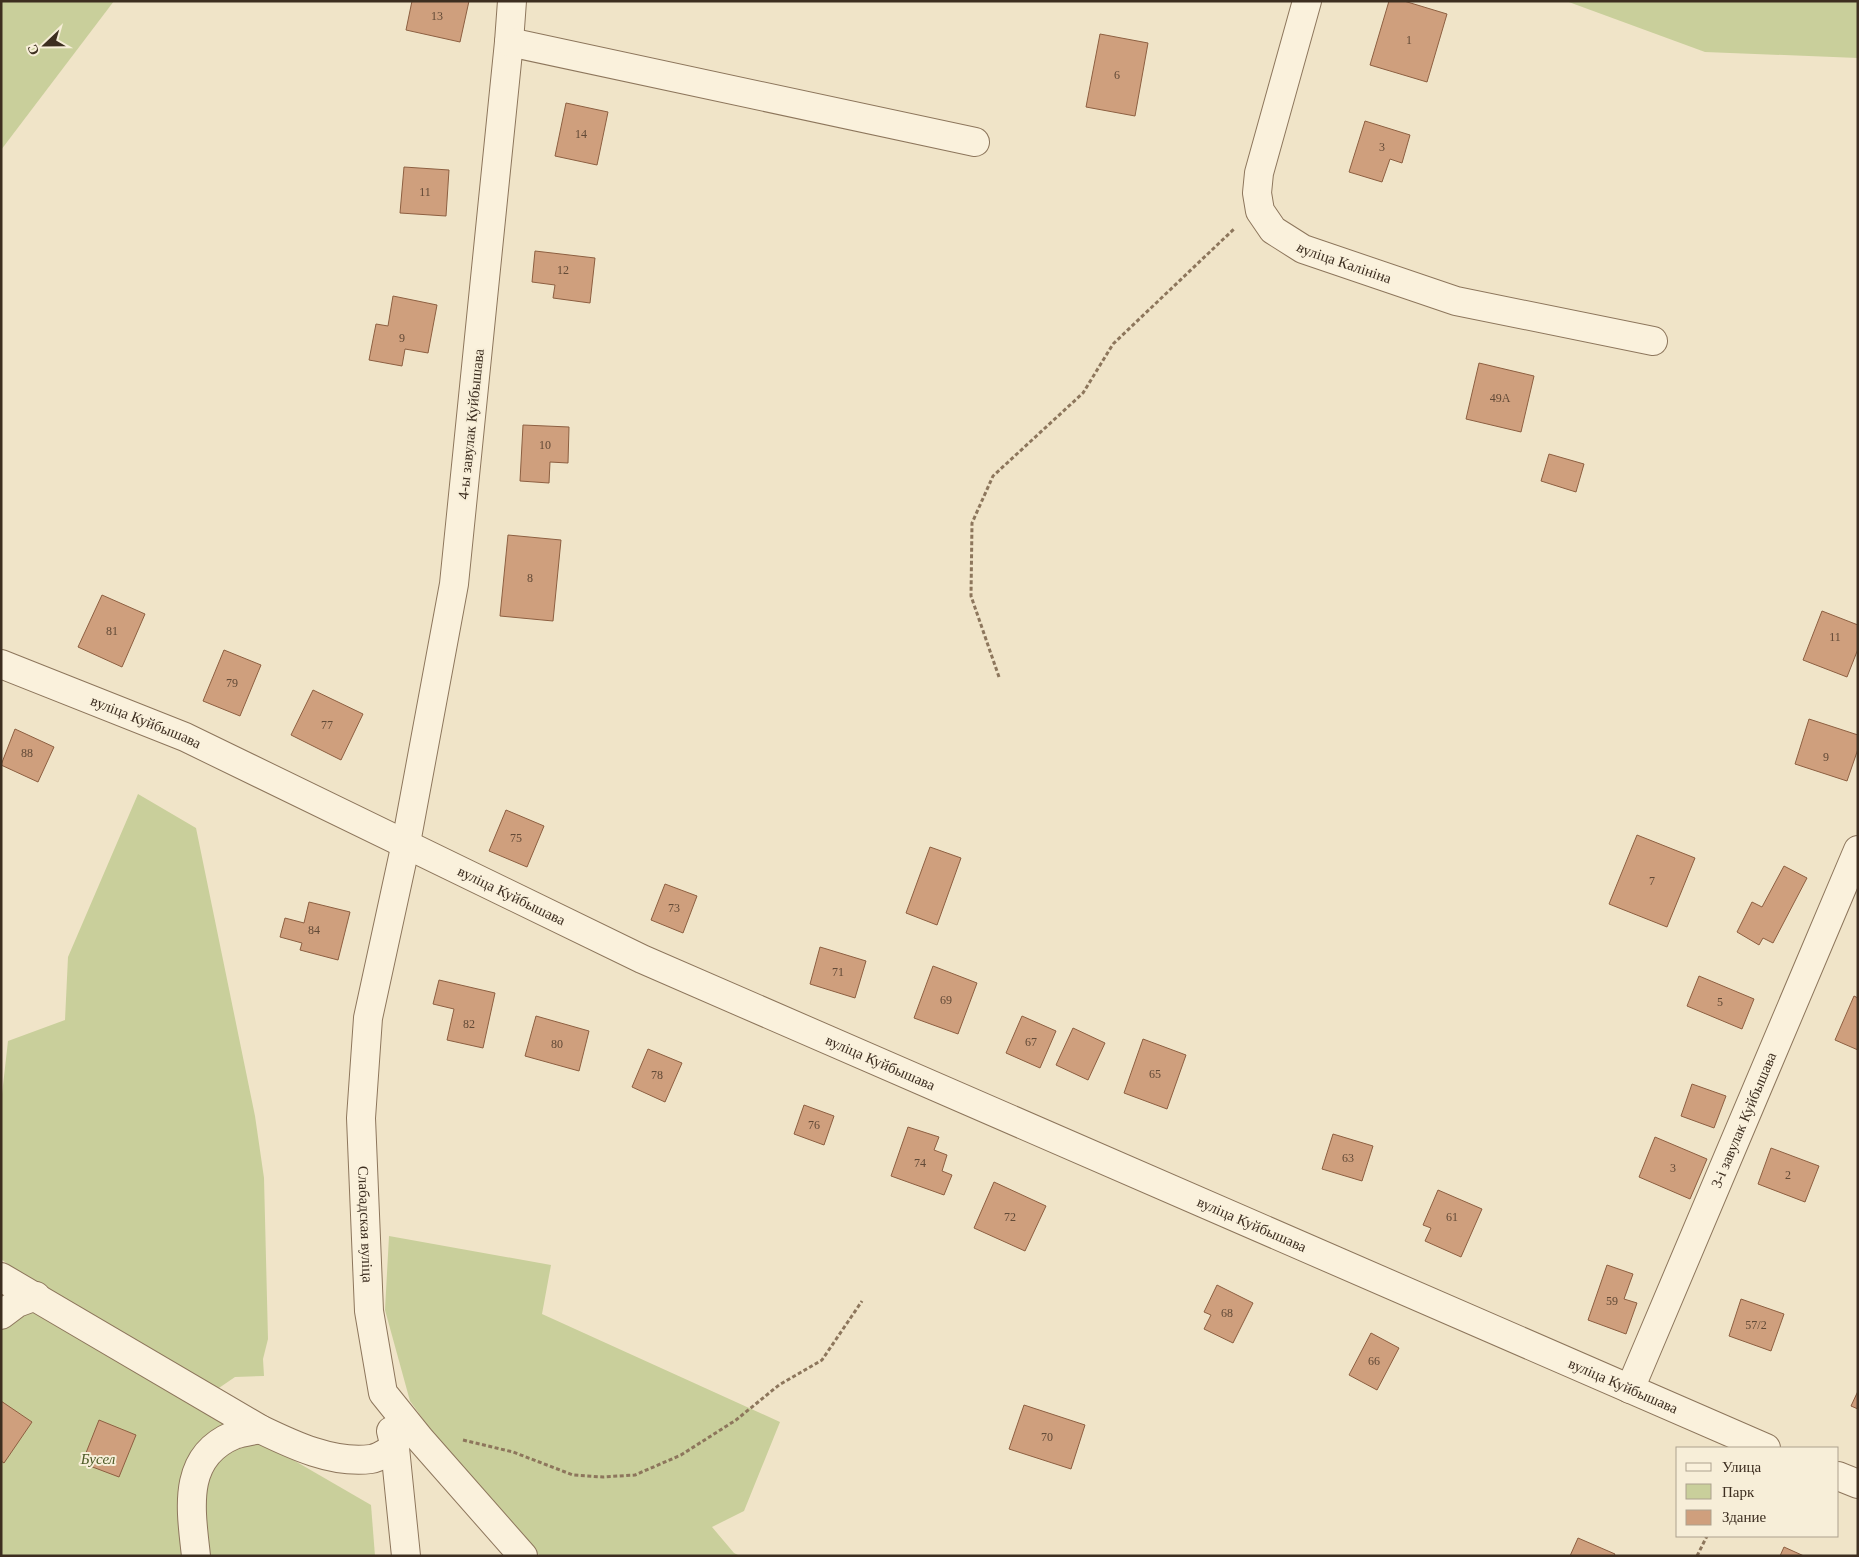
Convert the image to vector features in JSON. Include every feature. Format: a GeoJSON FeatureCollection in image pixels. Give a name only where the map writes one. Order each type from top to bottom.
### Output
{"type":"FeatureCollection","features":[{"type":"Feature","properties":{"kind":"street","name":"4-ы завулак Куйбышава"},"geometry":{"type":"LineString","coordinates":[[406,843],[454,584],[510,42],[512,1]]}},
{"type":"Feature","properties":{"kind":"street"},"geometry":{"type":"LineString","coordinates":[[1260,211],[1257,193],[1259,173],[1307,1]]}},
{"type":"Feature","properties":{"kind":"street"},"geometry":{"type":"LineString","coordinates":[[510,42],[975,142]]}},
{"type":"Feature","properties":{"kind":"street","name":"вуліца Калініна"},"geometry":{"type":"LineString","coordinates":[[1260,211],[1273,230],[1303,249],[1456,302],[1653,341]]}},
{"type":"Feature","properties":{"kind":"street","name":"вуліца Куйбышава"},"geometry":{"type":"LineString","coordinates":[[1,664],[184,737],[642,959],[1764,1447]]}},
{"type":"Feature","properties":{"kind":"street","name":"Слабадская вуліца"},"geometry":{"type":"LineString","coordinates":[[406,843],[368,1018],[361,1118],[368,1311],[383,1392],[408,1443],[406,1556]]}},
{"type":"Feature","properties":{"kind":"street","name":"3-і завулак Куйбышава"},"geometry":{"type":"LineString","coordinates":[[1630,1389],[1858,850]]}},
{"type":"Feature","properties":{"kind":"street"},"geometry":{"type":"LineString","coordinates":[[1,1277],[260,1429],[294,1446],[348,1460],[373,1459],[408,1443],[523,1556]]}},
{"type":"Feature","properties":{"kind":"street"},"geometry":{"type":"LineString","coordinates":[[1,1315],[17,1303],[36,1296]]}},
{"type":"Feature","properties":{"kind":"street"},"geometry":{"type":"LineString","coordinates":[[196,1556],[191,1510],[192,1483],[201,1461],[217,1445],[234,1436],[260,1429]]}},
{"type":"Feature","properties":{"kind":"street"},"geometry":{"type":"LineString","coordinates":[[1839,1476],[1858,1484]]}},
{"type":"Feature","properties":{"kind":"path"},"geometry":{"type":"LineString","coordinates":[[999,677],[971,596],[972,523],[993,476],[1083,394],[1112,344],[1230,232],[1260,211]]}},
{"type":"Feature","properties":{"kind":"path"},"geometry":{"type":"LineString","coordinates":[[408,1443],[469,1440],[513,1452],[573,1475],[603,1477],[635,1475],[681,1455],[736,1420],[779,1385],[822,1360],[862,1301]]}},
{"type":"Feature","properties":{"kind":"path"},"geometry":{"type":"LineString","coordinates":[[1697,1556],[1706,1537]]}},
{"type":"Feature","properties":{"kind":"green space"},"geometry":{"type":"Polygon","coordinates":[[[1,1],[114,1],[1,150],[1,1]]]}},
{"type":"Feature","properties":{"kind":"green space"},"geometry":{"type":"Polygon","coordinates":[[[1566,1],[1858,1],[1858,58],[1705,52],[1566,1]]]}},
{"type":"Feature","properties":{"kind":"green space"},"geometry":{"type":"Polygon","coordinates":[[[138,794],[196,828],[255,1116],[264,1178],[268,1339],[263,1359],[264,1376],[235,1377],[216,1390],[37,1286],[1,1259],[1,1103],[8,1041],[65,1020],[68,957],[138,794]]]}},
{"type":"Feature","properties":{"kind":"green space"},"geometry":{"type":"Polygon","coordinates":[[[389,1236],[551,1265],[542,1314],[780,1422],[744,1511],[712,1527],[734,1553],[740,1556],[540,1556],[449,1455],[410,1401],[385,1310],[389,1236]]]}},
{"type":"Feature","properties":{"kind":"green space","name":"Бусел"},"geometry":{"type":"Polygon","coordinates":[[[1,1291],[371,1505],[375,1556],[1,1556],[1,1291]]]}},
{"type":"Feature","properties":{"kind":"building"},"geometry":{"type":"Polygon","coordinates":[[[412,1],[469,1],[460,42],[406,30],[412,1]]]}},
{"type":"Feature","properties":{"kind":"building"},"geometry":{"type":"Polygon","coordinates":[[[1389,1],[1404,1],[1447,14],[1427,82],[1370,65],[1389,1]]]}},
{"type":"Feature","properties":{"kind":"building"},"geometry":{"type":"Polygon","coordinates":[[[1100,34],[1148,43],[1135,116],[1086,107],[1100,34]]]}},
{"type":"Feature","properties":{"kind":"building"},"geometry":{"type":"Polygon","coordinates":[[[566,103],[608,112],[597,165],[555,156],[566,103]]]}},
{"type":"Feature","properties":{"kind":"building"},"geometry":{"type":"Polygon","coordinates":[[[1365,121],[1410,135],[1402,163],[1390,159],[1382,182],[1349,172],[1365,121]]]}},
{"type":"Feature","properties":{"kind":"building"},"geometry":{"type":"Polygon","coordinates":[[[404,167],[449,170],[446,216],[400,213],[404,167]]]}},
{"type":"Feature","properties":{"kind":"building"},"geometry":{"type":"Polygon","coordinates":[[[535,251],[595,258],[590,303],[553,298],[555,285],[532,282],[535,251]]]}},
{"type":"Feature","properties":{"kind":"building"},"geometry":{"type":"Polygon","coordinates":[[[393,296],[437,305],[428,353],[405,349],[402,366],[369,360],[376,324],[388,326],[393,296]]]}},
{"type":"Feature","properties":{"kind":"building"},"geometry":{"type":"Polygon","coordinates":[[[1479,363],[1534,376],[1521,432],[1466,419],[1479,363]]]}},
{"type":"Feature","properties":{"kind":"building"},"geometry":{"type":"Polygon","coordinates":[[[523,425],[569,427],[568,463],[550,462],[549,483],[520,481],[523,425]]]}},
{"type":"Feature","properties":{"kind":"building"},"geometry":{"type":"Polygon","coordinates":[[[1549,454],[1584,464],[1576,492],[1541,481],[1549,454]]]}},
{"type":"Feature","properties":{"kind":"building"},"geometry":{"type":"Polygon","coordinates":[[[508,535],[561,540],[553,621],[500,616],[508,535]]]}},
{"type":"Feature","properties":{"kind":"building"},"geometry":{"type":"Polygon","coordinates":[[[102,595],[145,614],[122,667],[78,647],[102,595]]]}},
{"type":"Feature","properties":{"kind":"building"},"geometry":{"type":"Polygon","coordinates":[[[1822,611],[1858,625],[1858,649],[1847,677],[1803,660],[1822,611]]]}},
{"type":"Feature","properties":{"kind":"building"},"geometry":{"type":"Polygon","coordinates":[[[224,650],[261,665],[240,716],[203,701],[224,650]]]}},
{"type":"Feature","properties":{"kind":"building"},"geometry":{"type":"Polygon","coordinates":[[[313,690],[363,714],[341,760],[291,735],[313,690]]]}},
{"type":"Feature","properties":{"kind":"building"},"geometry":{"type":"Polygon","coordinates":[[[1809,719],[1858,735],[1858,749],[1847,781],[1795,764],[1809,719]]]}},
{"type":"Feature","properties":{"kind":"building"},"geometry":{"type":"Polygon","coordinates":[[[15,729],[54,747],[38,782],[1,765],[15,729]]]}},
{"type":"Feature","properties":{"kind":"building"},"geometry":{"type":"Polygon","coordinates":[[[506,810],[544,826],[527,867],[489,851],[506,810]]]}},
{"type":"Feature","properties":{"kind":"building"},"geometry":{"type":"Polygon","coordinates":[[[1637,835],[1695,858],[1667,927],[1609,904],[1637,835]]]}},
{"type":"Feature","properties":{"kind":"building"},"geometry":{"type":"Polygon","coordinates":[[[930,847],[961,858],[937,925],[906,913],[930,847]]]}},
{"type":"Feature","properties":{"kind":"building"},"geometry":{"type":"Polygon","coordinates":[[[1784,866],[1807,878],[1773,943],[1763,938],[1759,945],[1737,932],[1752,902],[1762,907],[1784,866]]]}},
{"type":"Feature","properties":{"kind":"building"},"geometry":{"type":"Polygon","coordinates":[[[665,884],[697,896],[683,933],[651,920],[665,884]]]}},
{"type":"Feature","properties":{"kind":"building"},"geometry":{"type":"Polygon","coordinates":[[[309,902],[350,912],[338,960],[300,950],[302,943],[280,937],[285,918],[304,923],[309,902]]]}},
{"type":"Feature","properties":{"kind":"building"},"geometry":{"type":"Polygon","coordinates":[[[820,947],[866,961],[855,998],[810,984],[820,947]]]}},
{"type":"Feature","properties":{"kind":"building"},"geometry":{"type":"Polygon","coordinates":[[[933,966],[977,983],[958,1034],[914,1018],[933,966]]]}},
{"type":"Feature","properties":{"kind":"building"},"geometry":{"type":"Polygon","coordinates":[[[1699,976],[1754,999],[1742,1029],[1687,1006],[1699,976]]]}},
{"type":"Feature","properties":{"kind":"building"},"geometry":{"type":"Polygon","coordinates":[[[439,980],[495,993],[483,1048],[447,1040],[454,1009],[433,1004],[439,980]]]}},
{"type":"Feature","properties":{"kind":"building"},"geometry":{"type":"Polygon","coordinates":[[[1854,996],[1858,998],[1858,1050],[1835,1040],[1854,996]]]}},
{"type":"Feature","properties":{"kind":"building"},"geometry":{"type":"Polygon","coordinates":[[[536,1016],[589,1031],[579,1071],[525,1056],[536,1016]]]}},
{"type":"Feature","properties":{"kind":"building"},"geometry":{"type":"Polygon","coordinates":[[[1022,1016],[1056,1031],[1040,1068],[1006,1053],[1022,1016]]]}},
{"type":"Feature","properties":{"kind":"building"},"geometry":{"type":"Polygon","coordinates":[[[1073,1028],[1105,1043],[1088,1080],[1056,1065],[1073,1028]]]}},
{"type":"Feature","properties":{"kind":"building"},"geometry":{"type":"Polygon","coordinates":[[[1143,1039],[1186,1055],[1167,1109],[1124,1093],[1143,1039]]]}},
{"type":"Feature","properties":{"kind":"building"},"geometry":{"type":"Polygon","coordinates":[[[648,1049],[682,1063],[665,1102],[632,1087],[648,1049]]]}},
{"type":"Feature","properties":{"kind":"building"},"geometry":{"type":"Polygon","coordinates":[[[1692,1084],[1726,1096],[1714,1128],[1681,1116],[1692,1084]]]}},
{"type":"Feature","properties":{"kind":"building"},"geometry":{"type":"Polygon","coordinates":[[[804,1105],[834,1116],[824,1145],[794,1134],[804,1105]]]}},
{"type":"Feature","properties":{"kind":"building"},"geometry":{"type":"Polygon","coordinates":[[[908,1127],[939,1137],[934,1150],[947,1155],[942,1171],[952,1175],[944,1195],[891,1176],[908,1127]]]}},
{"type":"Feature","properties":{"kind":"building"},"geometry":{"type":"Polygon","coordinates":[[[1333,1134],[1373,1146],[1362,1181],[1322,1169],[1333,1134]]]}},
{"type":"Feature","properties":{"kind":"building"},"geometry":{"type":"Polygon","coordinates":[[[1655,1137],[1707,1159],[1690,1199],[1639,1177],[1655,1137]]]}},
{"type":"Feature","properties":{"kind":"building"},"geometry":{"type":"Polygon","coordinates":[[[1771,1148],[1819,1166],[1805,1202],[1758,1184],[1771,1148]]]}},
{"type":"Feature","properties":{"kind":"building"},"geometry":{"type":"Polygon","coordinates":[[[994,1182],[1046,1206],[1025,1251],[974,1228],[994,1182]]]}},
{"type":"Feature","properties":{"kind":"building"},"geometry":{"type":"Polygon","coordinates":[[[1438,1190],[1482,1209],[1461,1257],[1425,1241],[1431,1228],[1423,1225],[1438,1190]]]}},
{"type":"Feature","properties":{"kind":"building"},"geometry":{"type":"Polygon","coordinates":[[[1607,1265],[1633,1274],[1624,1299],[1637,1303],[1626,1334],[1588,1320],[1607,1265]]]}},
{"type":"Feature","properties":{"kind":"building"},"geometry":{"type":"Polygon","coordinates":[[[1217,1285],[1253,1303],[1233,1343],[1204,1329],[1211,1315],[1204,1312],[1217,1285]]]}},
{"type":"Feature","properties":{"kind":"building"},"geometry":{"type":"Polygon","coordinates":[[[1741,1299],[1784,1314],[1771,1351],[1729,1336],[1741,1299]]]}},
{"type":"Feature","properties":{"kind":"building"},"geometry":{"type":"Polygon","coordinates":[[[1371,1333],[1399,1348],[1377,1390],[1349,1375],[1371,1333]]]}},
{"type":"Feature","properties":{"kind":"building"},"geometry":{"type":"Polygon","coordinates":[[[1858,1391],[1858,1409],[1851,1406],[1858,1391]]]}},
{"type":"Feature","properties":{"kind":"building"},"geometry":{"type":"Polygon","coordinates":[[[1,1401],[32,1422],[4,1463],[1,1461],[1,1401]]]}},
{"type":"Feature","properties":{"kind":"building"},"geometry":{"type":"Polygon","coordinates":[[[1024,1405],[1085,1425],[1071,1469],[1009,1449],[1024,1405]]]}},
{"type":"Feature","properties":{"kind":"building"},"geometry":{"type":"Polygon","coordinates":[[[99,1420],[136,1435],[119,1477],[82,1463],[99,1420]]]}},
{"type":"Feature","properties":{"kind":"building"},"geometry":{"type":"Polygon","coordinates":[[[1578,1538],[1615,1554],[1614,1556],[1570,1556],[1578,1538]]]}},
{"type":"Feature","properties":{"kind":"building"},"geometry":{"type":"Polygon","coordinates":[[[1784,1547],[1804,1556],[1780,1556],[1784,1547]]]}}]}
